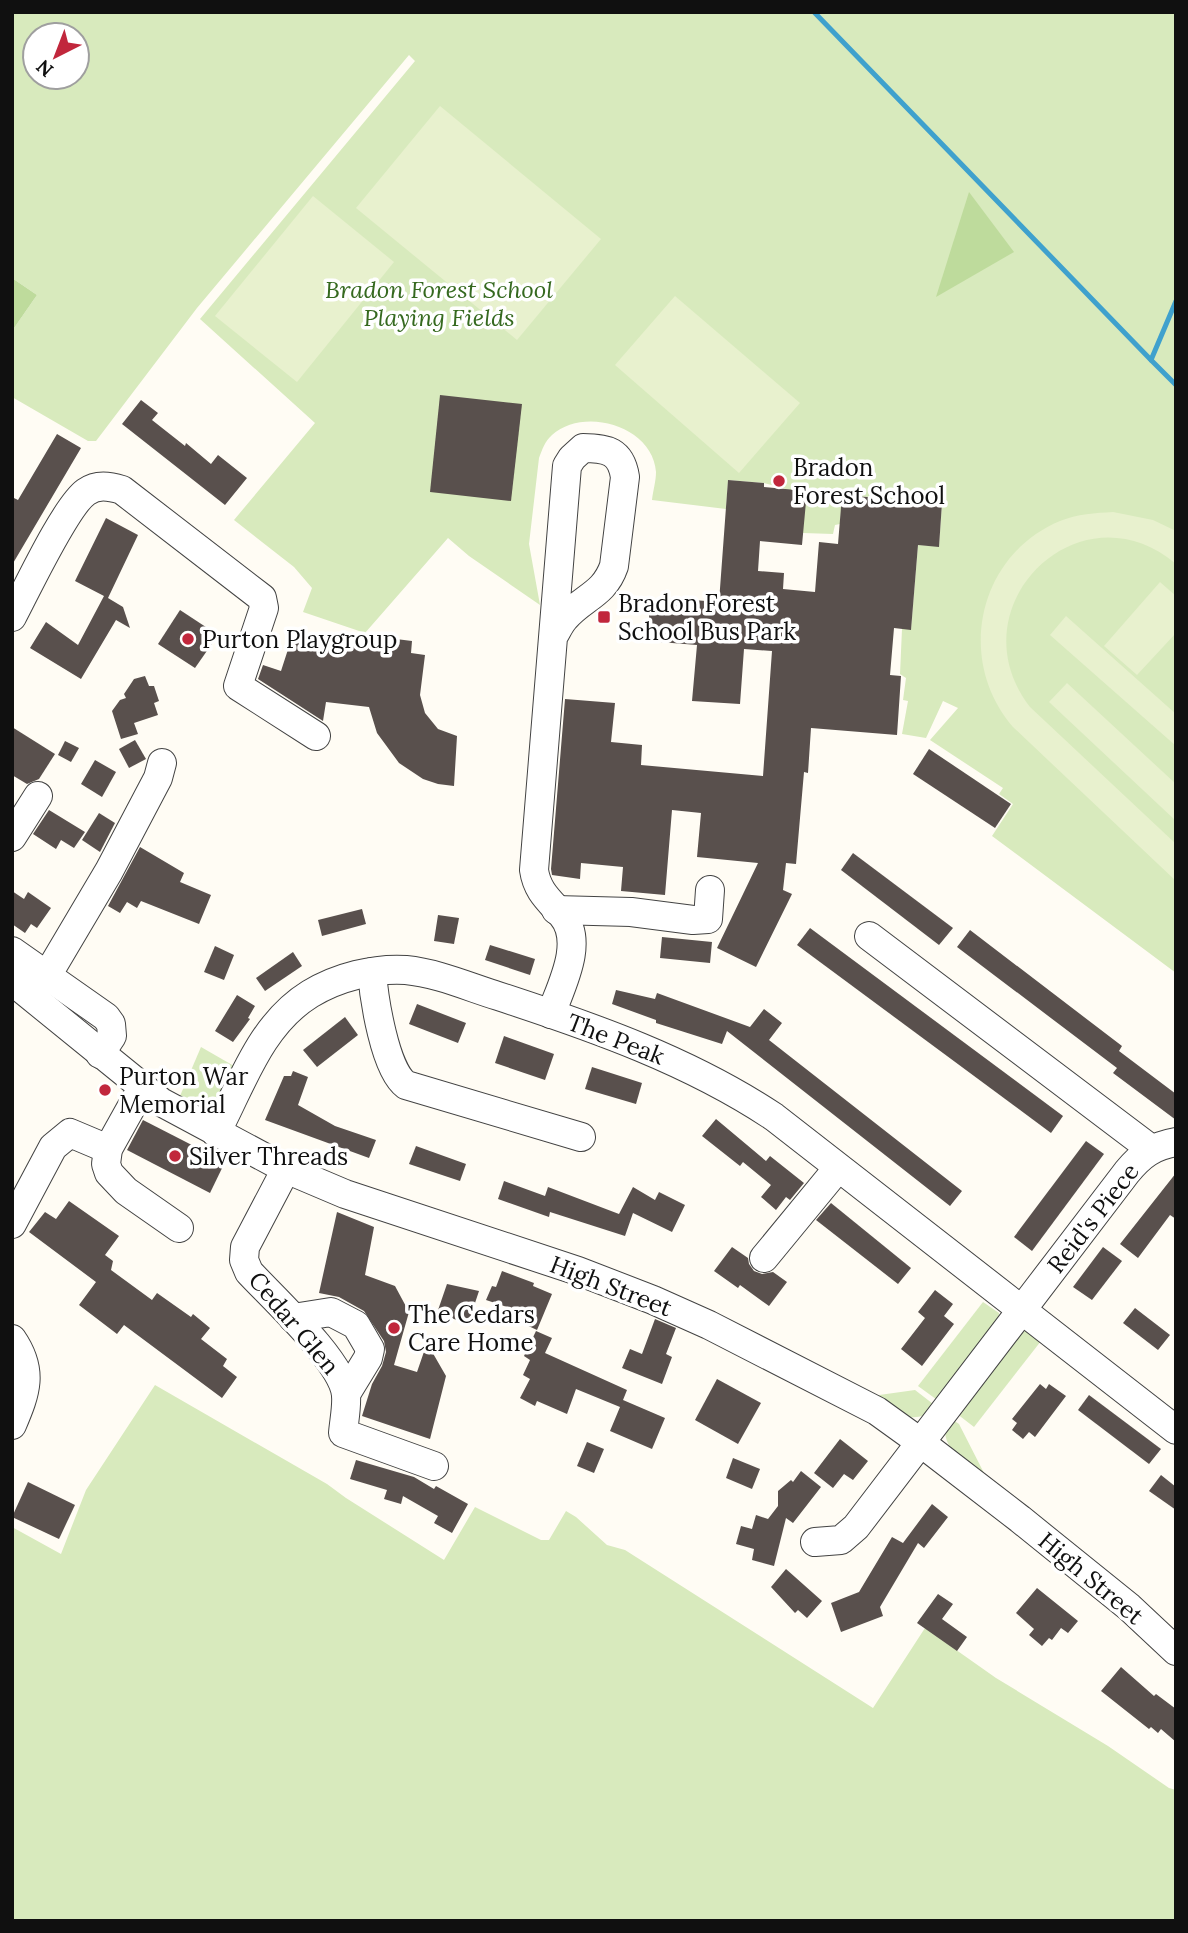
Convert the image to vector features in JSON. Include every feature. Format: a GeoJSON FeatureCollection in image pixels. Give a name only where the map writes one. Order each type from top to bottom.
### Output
{"type":"FeatureCollection","features":[{"type":"Feature","properties":{"kind":"street"},"geometry":{"type":"LineString","coordinates":[[551,1014],[572,950],[571,938],[564,917],[547,901],[536,883],[534,870],[553,637],[567,466],[583,448],[601,448],[615,454],[623,465],[625,477],[614,566],[610,580],[600,591],[565,617],[553,637]]}},
{"type":"Feature","properties":{"kind":"street"},"geometry":{"type":"LineString","coordinates":[[98,487],[97,474],[100,468],[111,469],[165,505],[176,508]]}},
{"type":"Feature","properties":{"kind":"street"},"geometry":{"type":"LineString","coordinates":[[12,617],[71,509],[86,491],[109,486],[122,491],[257,592],[264,603],[238,686],[316,736]]}},
{"type":"Feature","properties":{"kind":"street"},"geometry":{"type":"LineString","coordinates":[[48,974],[109,871],[158,778],[162,763]]}},
{"type":"Feature","properties":{"kind":"street"},"geometry":{"type":"LineString","coordinates":[[12,837],[38,796]]}},
{"type":"Feature","properties":{"kind":"street"},"geometry":{"type":"LineString","coordinates":[[556,909],[708,919],[710,890]]}},
{"type":"Feature","properties":{"kind":"street"},"geometry":{"type":"LineString","coordinates":[[869,936],[1163,1146]]}},
{"type":"Feature","properties":{"kind":"street"},"geometry":{"type":"LineString","coordinates":[[12,951],[100,1011],[111,1024],[112,1036],[100,1054]]}},
{"type":"Feature","properties":{"kind":"street"},"geometry":{"type":"LineString","coordinates":[[372,972],[388,1056],[400,1081],[580,1138]]}},
{"type":"Feature","properties":{"kind":"street","name":"The Peak"},"geometry":{"type":"LineString","coordinates":[[216,1133],[260,1045],[275,1025],[308,995],[332,982],[372,972],[419,972],[551,1014],[658,1054],[732,1090],[774,1117],[1022,1310]]}},
{"type":"Feature","properties":{"kind":"street","name":"High Street"},"geometry":{"type":"LineString","coordinates":[[12,981],[142,1088],[183,1115],[286,1169],[345,1194],[578,1271],[653,1300],[709,1325],[877,1411],[1119,1599],[1176,1651]]}},
{"type":"Feature","properties":{"kind":"street"},"geometry":{"type":"LineString","coordinates":[[142,1088],[108,1149],[106,1164],[115,1182],[179,1228]]}},
{"type":"Feature","properties":{"kind":"street"},"geometry":{"type":"LineString","coordinates":[[12,1224],[61,1139],[71,1133],[108,1149]]}},
{"type":"Feature","properties":{"kind":"street","name":"Reid's Piece"},"geometry":{"type":"LineString","coordinates":[[832,1547],[856,1527],[1140,1156],[1163,1146]]}},
{"type":"Feature","properties":{"kind":"street"},"geometry":{"type":"LineString","coordinates":[[764,1258],[838,1167]]}},
{"type":"Feature","properties":{"kind":"street","name":"Cedar Glen"},"geometry":{"type":"LineString","coordinates":[[286,1169],[245,1247],[244,1261],[249,1272],[336,1369],[346,1394],[343,1433],[434,1466]]}},
{"type":"Feature","properties":{"kind":"street"},"geometry":{"type":"LineString","coordinates":[[1022,1310],[1176,1430]]}},
{"type":"Feature","properties":{"kind":"street"},"geometry":{"type":"LineString","coordinates":[[293,1318],[331,1312],[346,1317],[356,1325],[370,1349],[368,1358],[346,1394]]}},
{"type":"Feature","properties":{"kind":"street"},"geometry":{"type":"LineString","coordinates":[[12,1339],[21,1352],[26,1379],[25,1392],[12,1425]]}},
{"type":"Feature","properties":{"kind":"green space","name":"Bradon Forest School Playing Fields"},"geometry":{"type":"Polygon","coordinates":[[[12,12],[1176,12],[1176,973],[992,836],[1013,804],[999,794],[1003,788],[930,740],[958,708],[943,701],[926,738],[902,734],[908,701],[903,700],[906,678],[900,674],[902,629],[911,629],[918,545],[939,546],[942,503],[842,495],[840,524],[835,525],[833,534],[803,533],[786,489],[764,483],[728,480],[726,509],[652,500],[656,472],[652,456],[643,443],[630,432],[615,425],[581,422],[566,426],[552,435],[539,458],[529,544],[540,605],[469,556],[448,538],[365,633],[303,612],[312,588],[294,567],[234,520],[315,423],[200,319],[415,61],[409,55],[197,308],[96,441],[88,441],[12,397],[12,331],[37,295],[12,278],[12,12]]]}},
{"type":"Feature","properties":{"kind":"green space"},"geometry":{"type":"Polygon","coordinates":[[[440,106],[601,239],[517,340],[356,208],[440,106]]]}},
{"type":"Feature","properties":{"kind":"green space"},"geometry":{"type":"Polygon","coordinates":[[[969,192],[1014,252],[936,297],[969,192]]]}},
{"type":"Feature","properties":{"kind":"green space"},"geometry":{"type":"Polygon","coordinates":[[[313,196],[394,262],[297,382],[215,316],[313,196]]]}},
{"type":"Feature","properties":{"kind":"green space"},"geometry":{"type":"Polygon","coordinates":[[[12,278],[37,295],[12,331],[12,278]]]}},
{"type":"Feature","properties":{"kind":"green space"},"geometry":{"type":"Polygon","coordinates":[[[675,296],[800,403],[739,473],[615,365],[675,296]]]}},
{"type":"Feature","properties":{"kind":"green space"},"geometry":{"type":"Polygon","coordinates":[[[1113,512],[1153,520],[1176,531],[1176,564],[1139,542],[1102,538],[1067,547],[1038,567],[1017,596],[1007,631],[1010,669],[1030,707],[1176,844],[1176,881],[1013,727],[995,700],[984,671],[981,641],[984,612],[994,583],[1010,558],[1032,537],[1060,521],[1080,515],[1113,512]]]}},
{"type":"Feature","properties":{"kind":"green space"},"geometry":{"type":"Polygon","coordinates":[[[1160,582],[1176,596],[1176,633],[1137,675],[1104,646],[1160,582]]]}},
{"type":"Feature","properties":{"kind":"green space"},"geometry":{"type":"Polygon","coordinates":[[[1066,616],[1176,714],[1176,746],[1050,635],[1066,616]]]}},
{"type":"Feature","properties":{"kind":"green space"},"geometry":{"type":"Polygon","coordinates":[[[1067,683],[1176,784],[1176,821],[1049,702],[1067,683]]]}},
{"type":"Feature","properties":{"kind":"green space"},"geometry":{"type":"Polygon","coordinates":[[[201,1047],[234,1066],[212,1107],[198,1108],[180,1096],[201,1047]]]}},
{"type":"Feature","properties":{"kind":"green space"},"geometry":{"type":"Polygon","coordinates":[[[983,1302],[999,1313],[998,1325],[940,1402],[918,1386],[983,1302]]]}},
{"type":"Feature","properties":{"kind":"green space"},"geometry":{"type":"Polygon","coordinates":[[[1028,1331],[1041,1341],[974,1427],[952,1410],[1017,1332],[1028,1331]]]}},
{"type":"Feature","properties":{"kind":"green space"},"geometry":{"type":"Polygon","coordinates":[[[155,1385],[327,1484],[444,1560],[475,1507],[541,1540],[549,1540],[566,1511],[607,1545],[625,1550],[873,1708],[925,1628],[996,1678],[1176,1790],[1176,1921],[12,1921],[12,1527],[61,1554],[86,1490],[155,1385]]]}},
{"type":"Feature","properties":{"kind":"green space"},"geometry":{"type":"Polygon","coordinates":[[[915,1390],[937,1407],[919,1417],[911,1417],[896,1412],[872,1396],[915,1390]]]}},
{"type":"Feature","properties":{"kind":"green space"},"geometry":{"type":"Polygon","coordinates":[[[947,1416],[959,1424],[985,1475],[960,1457],[949,1445],[945,1428],[947,1416]]]}},
{"type":"Feature","properties":{"kind":"building"},"geometry":{"type":"Polygon","coordinates":[[[440,395],[522,404],[511,501],[430,492],[440,395]]]}},
{"type":"Feature","properties":{"kind":"building"},"geometry":{"type":"Polygon","coordinates":[[[141,400],[158,413],[152,420],[185,446],[186,443],[211,464],[218,455],[247,478],[225,505],[122,424],[141,400]]]}},
{"type":"Feature","properties":{"kind":"building"},"geometry":{"type":"Polygon","coordinates":[[[57,434],[81,448],[12,565],[12,497],[18,500],[57,434]]]}},
{"type":"Feature","properties":{"kind":"building"},"geometry":{"type":"Polygon","coordinates":[[[728,480],[807,491],[802,545],[760,541],[758,571],[784,573],[783,589],[815,592],[819,542],[838,544],[842,495],[942,503],[939,547],[918,545],[911,630],[894,628],[890,675],[901,676],[897,735],[811,728],[808,773],[804,772],[796,864],[786,863],[783,890],[792,894],[756,967],[717,948],[758,863],[697,857],[701,813],[672,810],[665,895],[621,891],[623,867],[581,863],[580,879],[552,875],[551,869],[565,699],[615,703],[611,742],[642,745],[641,765],[763,776],[772,651],[744,649],[740,704],[692,701],[697,645],[647,641],[650,606],[666,607],[667,598],[719,602],[728,480]]]}},
{"type":"Feature","properties":{"kind":"building"},"geometry":{"type":"Polygon","coordinates":[[[106,518],[138,535],[108,598],[123,607],[130,628],[116,620],[81,679],[30,648],[46,622],[78,645],[104,596],[75,581],[106,518]]]}},
{"type":"Feature","properties":{"kind":"building","name":"Purton Playgroup"},"geometry":{"type":"Polygon","coordinates":[[[180,610],[218,635],[195,668],[158,644],[180,610]]]}},
{"type":"Feature","properties":{"kind":"building"},"geometry":{"type":"Polygon","coordinates":[[[293,634],[337,641],[337,644],[379,647],[379,642],[396,643],[396,639],[412,641],[411,653],[425,655],[420,695],[425,713],[438,729],[457,736],[454,786],[423,779],[399,763],[377,733],[369,707],[326,702],[323,721],[258,679],[263,665],[281,671],[293,634]]]}},
{"type":"Feature","properties":{"kind":"building"},"geometry":{"type":"Polygon","coordinates":[[[145,676],[149,686],[154,686],[159,701],[154,703],[158,715],[134,723],[138,734],[121,739],[112,711],[120,700],[126,698],[124,694],[134,679],[145,676]]]}},
{"type":"Feature","properties":{"kind":"building"},"geometry":{"type":"Polygon","coordinates":[[[12,727],[55,754],[39,779],[27,784],[12,775],[12,727]]]}},
{"type":"Feature","properties":{"kind":"building"},"geometry":{"type":"Polygon","coordinates":[[[135,740],[146,759],[129,768],[119,749],[135,740]]]}},
{"type":"Feature","properties":{"kind":"building"},"geometry":{"type":"Polygon","coordinates":[[[65,741],[79,748],[71,762],[58,755],[65,741]]]}},
{"type":"Feature","properties":{"kind":"building"},"geometry":{"type":"Polygon","coordinates":[[[929,749],[1011,804],[995,828],[913,774],[929,749]]]}},
{"type":"Feature","properties":{"kind":"building"},"geometry":{"type":"Polygon","coordinates":[[[95,760],[116,772],[102,797],[81,784],[95,760]]]}},
{"type":"Feature","properties":{"kind":"building"},"geometry":{"type":"Polygon","coordinates":[[[49,810],[85,832],[74,848],[61,840],[56,849],[33,834],[49,810]]]}},
{"type":"Feature","properties":{"kind":"building"},"geometry":{"type":"Polygon","coordinates":[[[99,813],[115,823],[100,852],[82,840],[99,813]]]}},
{"type":"Feature","properties":{"kind":"building"},"geometry":{"type":"Polygon","coordinates":[[[140,847],[184,873],[180,882],[211,895],[199,924],[141,901],[137,908],[127,902],[120,913],[108,906],[140,847]]]}},
{"type":"Feature","properties":{"kind":"building"},"geometry":{"type":"Polygon","coordinates":[[[853,853],[953,928],[939,945],[841,870],[853,853]]]}},
{"type":"Feature","properties":{"kind":"building"},"geometry":{"type":"Polygon","coordinates":[[[12,891],[24,899],[28,892],[51,908],[37,928],[31,924],[25,933],[12,924],[12,891]]]}},
{"type":"Feature","properties":{"kind":"building"},"geometry":{"type":"Polygon","coordinates":[[[362,909],[366,924],[322,936],[318,920],[362,909]]]}},
{"type":"Feature","properties":{"kind":"building"},"geometry":{"type":"Polygon","coordinates":[[[438,915],[459,918],[454,944],[434,941],[438,915]]]}},
{"type":"Feature","properties":{"kind":"building"},"geometry":{"type":"Polygon","coordinates":[[[810,928],[1063,1116],[1051,1133],[797,945],[810,928]]]}},
{"type":"Feature","properties":{"kind":"building"},"geometry":{"type":"Polygon","coordinates":[[[970,930],[1122,1046],[1119,1051],[1176,1094],[1176,1120],[1113,1073],[1117,1068],[957,947],[970,930]]]}},
{"type":"Feature","properties":{"kind":"building"},"geometry":{"type":"Polygon","coordinates":[[[662,937],[712,942],[710,963],[660,958],[662,937]]]}},
{"type":"Feature","properties":{"kind":"building"},"geometry":{"type":"Polygon","coordinates":[[[490,945],[535,959],[530,975],[485,960],[490,945]]]}},
{"type":"Feature","properties":{"kind":"building"},"geometry":{"type":"Polygon","coordinates":[[[215,946],[234,955],[224,980],[204,972],[215,946]]]}},
{"type":"Feature","properties":{"kind":"building"},"geometry":{"type":"Polygon","coordinates":[[[293,952],[302,966],[265,991],[256,978],[293,952]]]}},
{"type":"Feature","properties":{"kind":"building"},"geometry":{"type":"Polygon","coordinates":[[[616,990],[655,999],[657,993],[750,1027],[764,1009],[782,1023],[769,1040],[962,1191],[950,1206],[727,1031],[722,1044],[656,1023],[656,1020],[612,1004],[616,990]]]}},
{"type":"Feature","properties":{"kind":"building"},"geometry":{"type":"Polygon","coordinates":[[[237,995],[255,1006],[248,1018],[250,1019],[233,1042],[215,1031],[237,995]]]}},
{"type":"Feature","properties":{"kind":"building"},"geometry":{"type":"Polygon","coordinates":[[[417,1004],[466,1023],[458,1043],[409,1024],[417,1004]]]}},
{"type":"Feature","properties":{"kind":"building"},"geometry":{"type":"Polygon","coordinates":[[[345,1017],[358,1035],[317,1067],[303,1050],[345,1017]]]}},
{"type":"Feature","properties":{"kind":"building"},"geometry":{"type":"Polygon","coordinates":[[[504,1036],[554,1054],[545,1080],[495,1063],[504,1036]]]}},
{"type":"Feature","properties":{"kind":"building"},"geometry":{"type":"Polygon","coordinates":[[[592,1067],[642,1083],[636,1104],[585,1089],[592,1067]]]}},
{"type":"Feature","properties":{"kind":"building"},"geometry":{"type":"Polygon","coordinates":[[[293,1071],[308,1077],[298,1105],[335,1126],[376,1140],[369,1158],[265,1120],[284,1076],[291,1076],[293,1071]]]}},
{"type":"Feature","properties":{"kind":"building"},"geometry":{"type":"Polygon","coordinates":[[[716,1119],[766,1161],[770,1156],[804,1183],[790,1200],[786,1197],[776,1210],[761,1197],[771,1185],[743,1162],[740,1166],[702,1136],[716,1119]]]}},
{"type":"Feature","properties":{"kind":"building","name":"Silver Threads"},"geometry":{"type":"Polygon","coordinates":[[[143,1120],[225,1162],[210,1193],[127,1150],[143,1120]]]}},
{"type":"Feature","properties":{"kind":"building"},"geometry":{"type":"Polygon","coordinates":[[[1086,1141],[1104,1154],[1032,1251],[1014,1237],[1086,1141]]]}},
{"type":"Feature","properties":{"kind":"building"},"geometry":{"type":"Polygon","coordinates":[[[416,1146],[466,1164],[460,1181],[409,1164],[416,1146]]]}},
{"type":"Feature","properties":{"kind":"building"},"geometry":{"type":"Polygon","coordinates":[[[1176,1173],[1176,1219],[1170,1215],[1138,1258],[1120,1244],[1176,1173]]]}},
{"type":"Feature","properties":{"kind":"building"},"geometry":{"type":"Polygon","coordinates":[[[504,1181],[545,1196],[548,1187],[619,1214],[633,1187],[655,1200],[659,1192],[685,1205],[672,1232],[633,1213],[625,1236],[550,1212],[549,1217],[498,1199],[504,1181]]]}},
{"type":"Feature","properties":{"kind":"building"},"geometry":{"type":"Polygon","coordinates":[[[69,1201],[119,1236],[105,1255],[113,1261],[111,1270],[152,1300],[157,1293],[191,1317],[193,1314],[210,1328],[201,1339],[227,1359],[223,1366],[237,1377],[222,1398],[124,1325],[117,1334],[79,1305],[96,1282],[29,1232],[45,1212],[56,1219],[69,1201]]]}},
{"type":"Feature","properties":{"kind":"building"},"geometry":{"type":"Polygon","coordinates":[[[831,1203],[911,1268],[898,1284],[816,1220],[831,1203]]]}},
{"type":"Feature","properties":{"kind":"building","name":"The Cedars Care Home"},"geometry":{"type":"Polygon","coordinates":[[[337,1212],[374,1227],[365,1275],[395,1286],[409,1312],[394,1365],[417,1372],[427,1343],[446,1376],[430,1439],[362,1416],[386,1352],[384,1341],[364,1311],[339,1297],[319,1293],[337,1212]]]}},
{"type":"Feature","properties":{"kind":"building"},"geometry":{"type":"Polygon","coordinates":[[[732,1247],[748,1258],[754,1271],[762,1274],[773,1272],[787,1282],[769,1306],[740,1285],[738,1288],[714,1271],[732,1247]]]}},
{"type":"Feature","properties":{"kind":"building"},"geometry":{"type":"Polygon","coordinates":[[[1103,1247],[1122,1261],[1092,1300],[1073,1287],[1103,1247]]]}},
{"type":"Feature","properties":{"kind":"building"},"geometry":{"type":"Polygon","coordinates":[[[502,1271],[534,1283],[533,1286],[552,1294],[537,1330],[522,1323],[525,1317],[512,1311],[513,1309],[486,1300],[492,1286],[496,1287],[502,1271]]]}},
{"type":"Feature","properties":{"kind":"building"},"geometry":{"type":"Polygon","coordinates":[[[447,1284],[479,1291],[468,1324],[437,1313],[447,1284]]]}},
{"type":"Feature","properties":{"kind":"building"},"geometry":{"type":"Polygon","coordinates":[[[935,1290],[953,1304],[944,1316],[954,1324],[922,1366],[901,1349],[925,1318],[918,1312],[935,1290]]]}},
{"type":"Feature","properties":{"kind":"building"},"geometry":{"type":"Polygon","coordinates":[[[1135,1308],[1170,1335],[1158,1350],[1123,1323],[1135,1308]]]}},
{"type":"Feature","properties":{"kind":"building"},"geometry":{"type":"Polygon","coordinates":[[[655,1319],[676,1328],[666,1354],[672,1357],[662,1384],[622,1368],[630,1349],[642,1354],[655,1319]]]}},
{"type":"Feature","properties":{"kind":"building"},"geometry":{"type":"Polygon","coordinates":[[[536,1331],[552,1338],[545,1353],[627,1390],[623,1400],[665,1418],[652,1449],[610,1431],[620,1407],[576,1389],[567,1414],[537,1401],[535,1406],[520,1398],[530,1379],[523,1375],[530,1360],[524,1356],[536,1331]]]}},
{"type":"Feature","properties":{"kind":"building"},"geometry":{"type":"Polygon","coordinates":[[[717,1379],[761,1403],[738,1444],[695,1420],[717,1379]]]}},
{"type":"Feature","properties":{"kind":"building"},"geometry":{"type":"Polygon","coordinates":[[[1040,1384],[1046,1389],[1049,1384],[1066,1396],[1035,1437],[1029,1432],[1023,1439],[1012,1430],[1017,1423],[1012,1419],[1040,1384]]]}},
{"type":"Feature","properties":{"kind":"building"},"geometry":{"type":"Polygon","coordinates":[[[1089,1395],[1161,1449],[1149,1464],[1078,1410],[1089,1395]]]}},
{"type":"Feature","properties":{"kind":"building"},"geometry":{"type":"Polygon","coordinates":[[[840,1439],[868,1461],[853,1480],[844,1474],[833,1488],[814,1473],[840,1439]]]}},
{"type":"Feature","properties":{"kind":"building"},"geometry":{"type":"Polygon","coordinates":[[[587,1442],[604,1449],[594,1473],[577,1466],[587,1442]]]}},
{"type":"Feature","properties":{"kind":"building"},"geometry":{"type":"Polygon","coordinates":[[[733,1458],[760,1469],[752,1489],[726,1478],[733,1458]]]}},
{"type":"Feature","properties":{"kind":"building"},"geometry":{"type":"Polygon","coordinates":[[[356,1460],[414,1477],[468,1504],[452,1533],[434,1523],[438,1516],[403,1496],[401,1504],[384,1499],[387,1490],[350,1479],[356,1460]]]}},
{"type":"Feature","properties":{"kind":"building"},"geometry":{"type":"Polygon","coordinates":[[[801,1471],[821,1487],[793,1523],[786,1518],[774,1566],[752,1560],[754,1549],[736,1544],[741,1526],[752,1529],[756,1515],[768,1519],[778,1506],[778,1491],[791,1480],[793,1482],[801,1471]]]}},
{"type":"Feature","properties":{"kind":"building"},"geometry":{"type":"Polygon","coordinates":[[[1161,1475],[1176,1487],[1176,1510],[1149,1491],[1161,1475]]]}},
{"type":"Feature","properties":{"kind":"building"},"geometry":{"type":"Polygon","coordinates":[[[28,1482],[75,1505],[59,1539],[12,1517],[28,1482]]]}},
{"type":"Feature","properties":{"kind":"building"},"geometry":{"type":"Polygon","coordinates":[[[932,1504],[948,1517],[924,1548],[918,1543],[880,1607],[883,1616],[841,1632],[831,1603],[859,1592],[892,1537],[903,1543],[932,1504]]]}},
{"type":"Feature","properties":{"kind":"building"},"geometry":{"type":"Polygon","coordinates":[[[786,1569],[822,1601],[807,1618],[798,1610],[795,1613],[771,1587],[786,1569]]]}},
{"type":"Feature","properties":{"kind":"building"},"geometry":{"type":"Polygon","coordinates":[[[1037,1588],[1078,1621],[1068,1633],[1061,1628],[1052,1640],[1049,1638],[1042,1646],[1029,1635],[1034,1629],[1016,1613],[1037,1588]]]}},
{"type":"Feature","properties":{"kind":"building"},"geometry":{"type":"Polygon","coordinates":[[[938,1594],[953,1604],[942,1619],[967,1637],[957,1651],[917,1623],[938,1594]]]}},
{"type":"Feature","properties":{"kind":"building"},"geometry":{"type":"Polygon","coordinates":[[[1121,1667],[1154,1696],[1156,1694],[1176,1709],[1176,1742],[1161,1729],[1158,1733],[1151,1727],[1149,1729],[1101,1691],[1121,1667]]]}},
{"type":"Feature","properties":{"kind":"waterway"},"geometry":{"type":"LineString","coordinates":[[814,12],[1151,360],[1176,301]]}},
{"type":"Feature","properties":{"kind":"waterway"},"geometry":{"type":"LineString","coordinates":[[1151,360],[1176,385]]}},
{"type":"Feature","properties":{"kind":"place","name":"Bradon Forest School"},"geometry":{"type":"Point","coordinates":[779,481]}},
{"type":"Feature","properties":{"kind":"place","name":"Bradon Forest School Bus Park"},"geometry":{"type":"Point","coordinates":[604,617]}},
{"type":"Feature","properties":{"kind":"place","name":"Purton Playgroup"},"geometry":{"type":"Point","coordinates":[188,639]}},
{"type":"Feature","properties":{"kind":"place","name":"Purton War Memorial"},"geometry":{"type":"Point","coordinates":[105,1090]}},
{"type":"Feature","properties":{"kind":"place","name":"Silver Threads"},"geometry":{"type":"Point","coordinates":[175,1156]}},
{"type":"Feature","properties":{"kind":"place","name":"The Cedars Care Home"},"geometry":{"type":"Point","coordinates":[394,1328]}}]}
